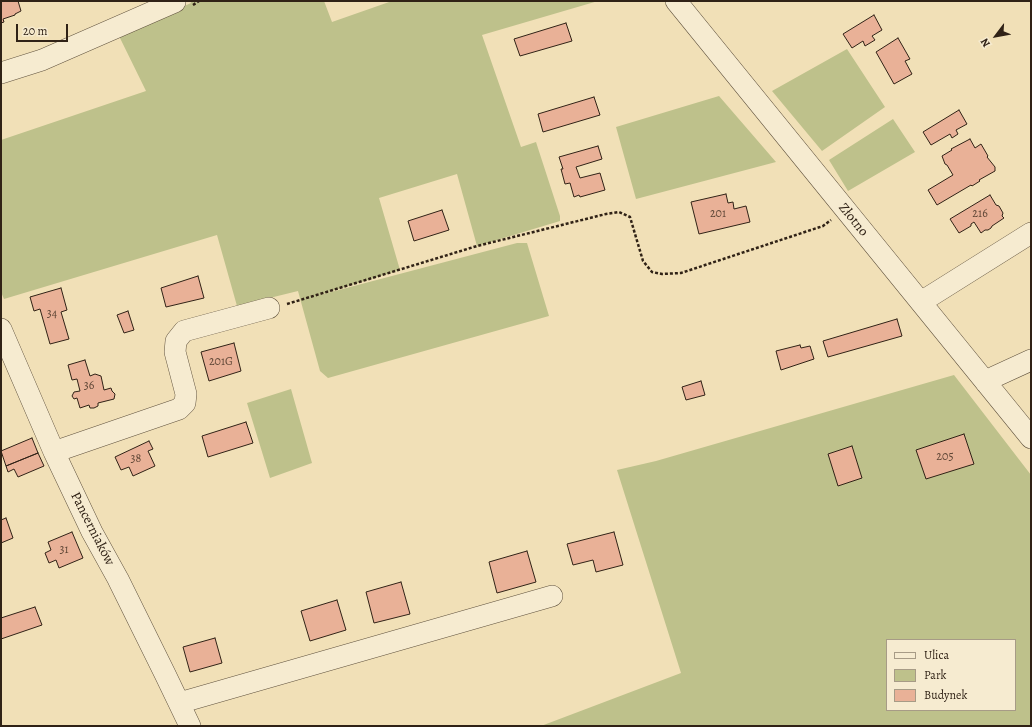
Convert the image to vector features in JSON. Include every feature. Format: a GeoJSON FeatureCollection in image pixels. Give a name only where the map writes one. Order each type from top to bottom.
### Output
{"type":"FeatureCollection","features":[{"type":"Feature","properties":{"kind":"street"},"geometry":{"type":"LineString","coordinates":[[1,73],[42,60],[175,2]]}},
{"type":"Feature","properties":{"kind":"street","name":"Złotno"},"geometry":{"type":"LineString","coordinates":[[680,2],[845,209],[1031,438]]}},
{"type":"Feature","properties":{"kind":"street"},"geometry":{"type":"LineString","coordinates":[[921,302],[1031,233]]}},
{"type":"Feature","properties":{"kind":"street"},"geometry":{"type":"LineString","coordinates":[[54,452],[179,409],[185,403],[186,394],[175,352],[176,341],[184,331],[270,308]]}},
{"type":"Feature","properties":{"kind":"street","name":"Pancerniaków"},"geometry":{"type":"LineString","coordinates":[[1,329],[54,452],[92,532],[118,579],[190,726]]}},
{"type":"Feature","properties":{"kind":"street"},"geometry":{"type":"LineString","coordinates":[[986,383],[994,377],[1031,360]]}},
{"type":"Feature","properties":{"kind":"street"},"geometry":{"type":"LineString","coordinates":[[179,703],[552,596]]}},
{"type":"Feature","properties":{"kind":"path"},"geometry":{"type":"LineString","coordinates":[[270,308],[308,298],[477,246],[606,214],[619,212],[630,217],[644,261],[652,272],[662,274],[681,272],[823,226],[845,209]]}},
{"type":"Feature","properties":{"kind":"green space"},"geometry":{"type":"Polygon","coordinates":[[[190,1],[324,1],[332,22],[392,1],[598,1],[482,35],[521,147],[536,142],[560,216],[560,221],[477,246],[457,174],[379,198],[400,270],[316,296],[517,243],[527,243],[549,316],[328,378],[320,371],[298,291],[237,306],[217,235],[4,299],[1,292],[1,140],[146,91],[119,36],[191,3],[190,1]]]}},
{"type":"Feature","properties":{"kind":"green space"},"geometry":{"type":"Polygon","coordinates":[[[847,49],[885,107],[822,151],[772,91],[847,49]]]}},
{"type":"Feature","properties":{"kind":"green space"},"geometry":{"type":"Polygon","coordinates":[[[719,96],[776,162],[636,199],[616,127],[719,96]]]}},
{"type":"Feature","properties":{"kind":"green space"},"geometry":{"type":"Polygon","coordinates":[[[893,119],[915,152],[848,191],[829,160],[893,119]]]}},
{"type":"Feature","properties":{"kind":"green space"},"geometry":{"type":"Polygon","coordinates":[[[954,375],[1031,475],[1031,726],[541,726],[681,673],[617,470],[656,461],[954,375]]]}},
{"type":"Feature","properties":{"kind":"green space"},"geometry":{"type":"Polygon","coordinates":[[[291,389],[312,463],[270,478],[247,403],[291,389]]]}},
{"type":"Feature","properties":{"kind":"building"},"geometry":{"type":"Polygon","coordinates":[[[1,1],[18,1],[21,11],[15,15],[3,19],[4,22],[1,23],[1,1]]]}},
{"type":"Feature","properties":{"kind":"building"},"geometry":{"type":"Polygon","coordinates":[[[874,15],[882,30],[872,36],[875,40],[865,46],[863,41],[852,48],[843,34],[874,15]]]}},
{"type":"Feature","properties":{"kind":"building"},"geometry":{"type":"Polygon","coordinates":[[[566,23],[572,41],[520,56],[514,39],[566,23]]]}},
{"type":"Feature","properties":{"kind":"building"},"geometry":{"type":"Polygon","coordinates":[[[898,38],[910,59],[905,61],[912,74],[894,84],[876,52],[898,38]]]}},
{"type":"Feature","properties":{"kind":"building"},"geometry":{"type":"Polygon","coordinates":[[[594,97],[600,115],[543,132],[538,114],[594,97]]]}},
{"type":"Feature","properties":{"kind":"building"},"geometry":{"type":"Polygon","coordinates":[[[959,110],[967,124],[956,130],[958,134],[952,138],[950,134],[931,145],[923,132],[959,110]]]}},
{"type":"Feature","properties":{"kind":"building"},"geometry":{"type":"Polygon","coordinates":[[[970,139],[975,148],[981,144],[988,156],[987,157],[995,167],[995,171],[979,180],[980,181],[972,186],[971,185],[937,205],[928,190],[953,175],[945,164],[942,156],[952,150],[951,149],[970,139]]]}},
{"type":"Feature","properties":{"kind":"building"},"geometry":{"type":"Polygon","coordinates":[[[598,146],[602,159],[576,167],[580,178],[600,173],[605,190],[580,197],[579,195],[574,197],[570,183],[565,184],[561,169],[563,169],[559,157],[598,146]]]}},
{"type":"Feature","properties":{"kind":"building"},"geometry":{"type":"Polygon","coordinates":[[[726,194],[728,203],[733,202],[734,209],[746,206],[750,222],[699,234],[691,202],[726,194]]]}},
{"type":"Feature","properties":{"kind":"building"},"geometry":{"type":"Polygon","coordinates":[[[990,195],[996,205],[999,206],[1004,218],[988,230],[981,233],[974,222],[971,226],[959,233],[950,219],[990,195]]]}},
{"type":"Feature","properties":{"kind":"building"},"geometry":{"type":"Polygon","coordinates":[[[442,210],[449,230],[414,241],[408,221],[442,210]]]}},
{"type":"Feature","properties":{"kind":"building"},"geometry":{"type":"Polygon","coordinates":[[[198,276],[204,298],[166,307],[161,288],[198,276]]]}},
{"type":"Feature","properties":{"kind":"building"},"geometry":{"type":"Polygon","coordinates":[[[61,288],[67,310],[61,312],[69,339],[50,344],[40,309],[34,311],[30,297],[61,288]]]}},
{"type":"Feature","properties":{"kind":"building"},"geometry":{"type":"Polygon","coordinates":[[[128,311],[134,330],[124,333],[117,315],[128,311]]]}},
{"type":"Feature","properties":{"kind":"building"},"geometry":{"type":"Polygon","coordinates":[[[897,319],[902,336],[828,357],[823,341],[897,319]]]}},
{"type":"Feature","properties":{"kind":"building"},"geometry":{"type":"Polygon","coordinates":[[[234,343],[241,371],[209,381],[201,352],[234,343]]]}},
{"type":"Feature","properties":{"kind":"building"},"geometry":{"type":"Polygon","coordinates":[[[800,345],[801,348],[810,346],[814,359],[781,370],[776,351],[800,345]]]}},
{"type":"Feature","properties":{"kind":"building"},"geometry":{"type":"Polygon","coordinates":[[[85,360],[90,376],[95,374],[101,376],[104,390],[111,388],[115,394],[114,399],[98,403],[98,406],[94,408],[90,408],[89,405],[80,408],[77,398],[74,399],[72,396],[74,392],[80,391],[77,379],[72,380],[68,365],[85,360]]]}},
{"type":"Feature","properties":{"kind":"building"},"geometry":{"type":"Polygon","coordinates":[[[701,381],[705,395],[686,400],[682,387],[701,381]]]}},
{"type":"Feature","properties":{"kind":"building"},"geometry":{"type":"Polygon","coordinates":[[[246,422],[253,443],[208,457],[202,436],[246,422]]]}},
{"type":"Feature","properties":{"kind":"building"},"geometry":{"type":"Polygon","coordinates":[[[964,434],[974,464],[926,479],[916,450],[964,434]]]}},
{"type":"Feature","properties":{"kind":"building"},"geometry":{"type":"Polygon","coordinates":[[[32,438],[38,453],[6,466],[1,451],[32,438]]]}},
{"type":"Feature","properties":{"kind":"building"},"geometry":{"type":"Polygon","coordinates":[[[149,441],[153,449],[148,451],[155,466],[133,476],[129,467],[121,470],[115,457],[149,441]]]}},
{"type":"Feature","properties":{"kind":"building"},"geometry":{"type":"Polygon","coordinates":[[[852,446],[862,478],[838,486],[828,454],[852,446]]]}},
{"type":"Feature","properties":{"kind":"building"},"geometry":{"type":"Polygon","coordinates":[[[38,453],[44,466],[18,477],[14,469],[8,472],[6,466],[38,453]]]}},
{"type":"Feature","properties":{"kind":"building"},"geometry":{"type":"Polygon","coordinates":[[[6,518],[13,538],[1,543],[1,520],[6,518]]]}},
{"type":"Feature","properties":{"kind":"building"},"geometry":{"type":"Polygon","coordinates":[[[72,532],[83,558],[59,568],[56,560],[49,563],[45,553],[51,550],[48,542],[72,532]]]}},
{"type":"Feature","properties":{"kind":"building"},"geometry":{"type":"Polygon","coordinates":[[[614,532],[623,565],[596,572],[593,560],[573,565],[567,544],[614,532]]]}},
{"type":"Feature","properties":{"kind":"building"},"geometry":{"type":"Polygon","coordinates":[[[527,551],[536,582],[497,593],[489,562],[527,551]]]}},
{"type":"Feature","properties":{"kind":"building"},"geometry":{"type":"Polygon","coordinates":[[[401,582],[410,614],[374,623],[366,592],[401,582]]]}},
{"type":"Feature","properties":{"kind":"building"},"geometry":{"type":"Polygon","coordinates":[[[337,600],[346,630],[310,641],[301,611],[337,600]]]}},
{"type":"Feature","properties":{"kind":"building"},"geometry":{"type":"Polygon","coordinates":[[[35,607],[42,625],[1,639],[1,618],[35,607]]]}},
{"type":"Feature","properties":{"kind":"building"},"geometry":{"type":"Polygon","coordinates":[[[215,638],[222,663],[190,672],[183,647],[215,638]]]}}]}
